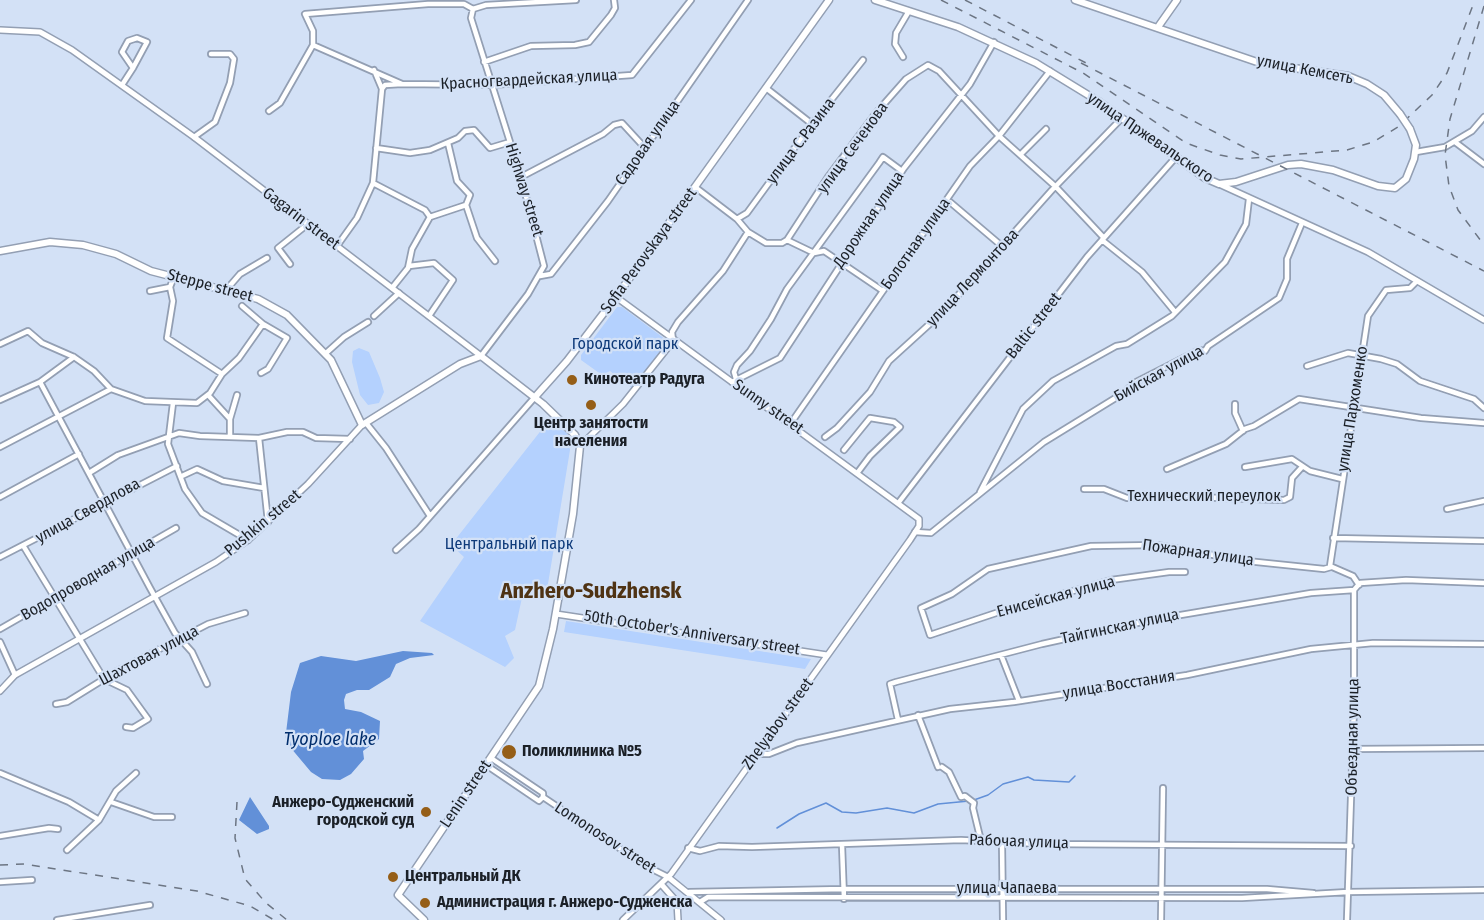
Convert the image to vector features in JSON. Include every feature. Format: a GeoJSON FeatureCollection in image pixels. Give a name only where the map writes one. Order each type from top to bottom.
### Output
{"type":"FeatureCollection","features":[{"type":"Feature","properties":{"kind":"main road","name":"Sofia Perovskaya street"},"geometry":{"type":"LineString","coordinates":[[534,398],[567,361],[616,297],[829,0]]}},
{"type":"Feature","properties":{"kind":"main road","name":"улица Пржевальского"},"geometry":{"type":"LineString","coordinates":[[875,0],[994,42],[1050,71],[1122,118],[1205,178],[1219,184]]}},
{"type":"Feature","properties":{"kind":"main road","name":"улица Кемсеть"},"geometry":{"type":"LineString","coordinates":[[1075,0],[1260,63],[1348,76],[1377,91],[1400,114],[1410,129],[1416,152]]}},
{"type":"Feature","properties":{"kind":"main road"},"geometry":{"type":"LineString","coordinates":[[1158,27],[1177,0]]}},
{"type":"Feature","properties":{"kind":"main road"},"geometry":{"type":"LineString","coordinates":[[1219,184],[1236,182],[1288,165],[1301,164],[1333,170],[1378,186],[1391,188],[1400,185],[1406,179],[1416,152]]}},
{"type":"Feature","properties":{"kind":"main road","name":"Steppe street"},"geometry":{"type":"LineString","coordinates":[[0,251],[11,246],[50,242],[83,245],[174,278],[227,289],[258,299],[287,315],[326,354],[364,424]]}},
{"type":"Feature","properties":{"kind":"main road","name":"Gagarin street"},"geometry":{"type":"LineString","coordinates":[[481,356],[567,426],[580,446]]}},
{"type":"Feature","properties":{"kind":"main road","name":"Pushkin street"},"geometry":{"type":"LineString","coordinates":[[364,424],[460,364],[481,356]]}},
{"type":"Feature","properties":{"kind":"main road","name":"Lenin street"},"geometry":{"type":"LineString","coordinates":[[424,920],[398,895],[539,686],[556,614],[573,514],[580,446]]}},
{"type":"Feature","properties":{"kind":"street"},"geometry":{"type":"LineString","coordinates":[[269,111],[280,103],[313,45],[313,31],[305,14],[428,4],[464,4],[473,9],[486,5],[576,0]]}},
{"type":"Feature","properties":{"kind":"street"},"geometry":{"type":"LineString","coordinates":[[484,62],[531,46],[574,45],[589,42],[611,15],[615,8],[614,0]]}},
{"type":"Feature","properties":{"kind":"street","name":"Красногвардейская улица"},"geometry":{"type":"LineString","coordinates":[[382,89],[385,85],[402,84],[491,85],[632,75],[691,0]]}},
{"type":"Feature","properties":{"kind":"street","name":"Садовая улица"},"geometry":{"type":"LineString","coordinates":[[540,276],[551,274],[562,261],[645,148],[748,0]]}},
{"type":"Feature","properties":{"kind":"street","name":"Highway street"},"geometry":{"type":"LineString","coordinates":[[473,9],[471,18],[522,177],[542,250],[544,266],[540,276]]}},
{"type":"Feature","properties":{"kind":"street"},"geometry":{"type":"LineString","coordinates":[[903,57],[895,44],[896,33],[909,11]]}},
{"type":"Feature","properties":{"kind":"street","name":"Gagarin street"},"geometry":{"type":"LineString","coordinates":[[0,30],[40,32],[52,36],[194,137],[481,356]]}},
{"type":"Feature","properties":{"kind":"street"},"geometry":{"type":"LineString","coordinates":[[122,85],[133,68],[147,42],[137,38],[128,41],[122,52],[133,68]]}},
{"type":"Feature","properties":{"kind":"street","name":"Дорожная улица"},"geometry":{"type":"LineString","coordinates":[[734,381],[780,358],[902,171],[961,97],[994,42]]}},
{"type":"Feature","properties":{"kind":"street","name":"Красногвардейская улица"},"geometry":{"type":"LineString","coordinates":[[313,45],[402,84]]}},
{"type":"Feature","properties":{"kind":"street"},"geometry":{"type":"LineString","coordinates":[[194,137],[215,122],[230,83],[234,59],[230,54],[211,54]]}},
{"type":"Feature","properties":{"kind":"street","name":"улица С.Разина"},"geometry":{"type":"LineString","coordinates":[[737,219],[747,213],[812,124],[863,60]]}},
{"type":"Feature","properties":{"kind":"street","name":"улица Сеченова"},"geometry":{"type":"LineString","coordinates":[[787,240],[828,177],[876,113],[906,79],[927,65],[939,71],[961,97]]}},
{"type":"Feature","properties":{"kind":"street"},"geometry":{"type":"LineString","coordinates":[[337,246],[357,218],[373,183],[382,89],[374,70]]}},
{"type":"Feature","properties":{"kind":"street","name":"Болотная улица"},"geometry":{"type":"LineString","coordinates":[[791,423],[970,166],[999,136],[1050,71]]}},
{"type":"Feature","properties":{"kind":"street"},"geometry":{"type":"LineString","coordinates":[[766,88],[812,124]]}},
{"type":"Feature","properties":{"kind":"street"},"geometry":{"type":"LineString","coordinates":[[961,97],[999,136],[1056,187],[1103,239],[1142,272],[1175,312]]}},
{"type":"Feature","properties":{"kind":"street"},"geometry":{"type":"LineString","coordinates":[[1416,152],[1445,147],[1472,131],[1484,117]]}},
{"type":"Feature","properties":{"kind":"street","name":"улица Лермонтова"},"geometry":{"type":"LineString","coordinates":[[825,437],[837,428],[870,392],[889,361],[944,311],[1122,118]]}},
{"type":"Feature","properties":{"kind":"street"},"geometry":{"type":"LineString","coordinates":[[522,177],[622,123],[645,148]]}},
{"type":"Feature","properties":{"kind":"street"},"geometry":{"type":"LineString","coordinates":[[1020,155],[1046,129]]}},
{"type":"Feature","properties":{"kind":"street"},"geometry":{"type":"LineString","coordinates":[[376,148],[410,153],[430,150],[448,143],[465,131],[474,130],[490,148],[510,142]]}},
{"type":"Feature","properties":{"kind":"street"},"geometry":{"type":"LineString","coordinates":[[1456,141],[1484,164]]}},
{"type":"Feature","properties":{"kind":"street"},"geometry":{"type":"LineString","coordinates":[[448,143],[457,181],[470,195],[466,205],[477,238],[495,261]]}},
{"type":"Feature","properties":{"kind":"street"},"geometry":{"type":"LineString","coordinates":[[734,381],[737,365],[750,351],[787,289],[883,157],[902,171]]}},
{"type":"Feature","properties":{"kind":"street","name":"Baltic street"},"geometry":{"type":"LineString","coordinates":[[899,502],[1103,239],[1176,157]]}},
{"type":"Feature","properties":{"kind":"street"},"geometry":{"type":"LineString","coordinates":[[373,183],[425,210],[430,217]]}},
{"type":"Feature","properties":{"kind":"street","name":"улица Пржевальского"},"geometry":{"type":"LineString","coordinates":[[1219,184],[1368,252],[1484,320]]}},
{"type":"Feature","properties":{"kind":"street"},"geometry":{"type":"LineString","coordinates":[[695,187],[737,219],[748,232],[766,243],[782,243],[787,240],[814,253],[824,250],[883,291]]}},
{"type":"Feature","properties":{"kind":"street","name":"Бийская улица"},"geometry":{"type":"LineString","coordinates":[[975,499],[1023,410],[1053,381],[1142,335],[1175,312],[1226,262],[1246,224],[1249,199]]}},
{"type":"Feature","properties":{"kind":"street"},"geometry":{"type":"LineString","coordinates":[[945,202],[950,202],[957,207],[1003,247]]}},
{"type":"Feature","properties":{"kind":"street"},"geometry":{"type":"LineString","coordinates":[[392,288],[409,266],[412,249],[430,217],[466,205]]}},
{"type":"Feature","properties":{"kind":"street","name":"Бийская улица"},"geometry":{"type":"LineString","coordinates":[[915,532],[931,532],[1044,442],[1122,394],[1136,382],[1199,350],[1205,351],[1208,346],[1279,298],[1287,279],[1287,259],[1302,223]]}},
{"type":"Feature","properties":{"kind":"street"},"geometry":{"type":"LineString","coordinates":[[290,264],[278,248],[308,224]]}},
{"type":"Feature","properties":{"kind":"street"},"geometry":{"type":"LineString","coordinates":[[580,446],[629,397],[673,341],[672,332],[678,322],[723,271],[748,232]]}},
{"type":"Feature","properties":{"kind":"street"},"geometry":{"type":"LineString","coordinates":[[227,289],[240,274],[267,258]]}},
{"type":"Feature","properties":{"kind":"street"},"geometry":{"type":"LineString","coordinates":[[409,266],[434,263],[453,280],[429,316]]}},
{"type":"Feature","properties":{"kind":"street"},"geometry":{"type":"LineString","coordinates":[[481,356],[540,276]]}},
{"type":"Feature","properties":{"kind":"street"},"geometry":{"type":"LineString","coordinates":[[174,278],[170,287],[173,301],[167,338],[222,374]]}},
{"type":"Feature","properties":{"kind":"street","name":"улица Пархоменко"},"geometry":{"type":"LineString","coordinates":[[1331,567],[1333,538],[1341,507],[1342,479],[1368,316],[1386,290],[1410,288],[1417,281]]}},
{"type":"Feature","properties":{"kind":"street"},"geometry":{"type":"LineString","coordinates":[[150,291],[170,287]]}},
{"type":"Feature","properties":{"kind":"street"},"geometry":{"type":"LineString","coordinates":[[374,316],[399,293]]}},
{"type":"Feature","properties":{"kind":"street","name":"Sunny street"},"geometry":{"type":"LineString","coordinates":[[616,297],[673,341],[734,381],[919,519]]}},
{"type":"Feature","properties":{"kind":"street"},"geometry":{"type":"LineString","coordinates":[[242,306],[262,324],[287,338],[268,369],[261,373]]}},
{"type":"Feature","properties":{"kind":"street"},"geometry":{"type":"LineString","coordinates":[[326,354],[344,338],[368,322]]}},
{"type":"Feature","properties":{"kind":"street"},"geometry":{"type":"LineString","coordinates":[[0,344],[28,331],[42,343],[74,357],[94,370],[111,389],[145,401],[197,403],[209,394],[222,374],[239,358],[262,324]]}},
{"type":"Feature","properties":{"kind":"street"},"geometry":{"type":"LineString","coordinates":[[1307,366],[1348,353],[1397,364],[1420,381],[1468,396],[1484,408]]}},
{"type":"Feature","properties":{"kind":"street"},"geometry":{"type":"LineString","coordinates":[[0,400],[40,382],[74,357]]}},
{"type":"Feature","properties":{"kind":"street"},"geometry":{"type":"LineString","coordinates":[[40,382],[175,633],[192,652],[207,684]]}},
{"type":"Feature","properties":{"kind":"street"},"geometry":{"type":"LineString","coordinates":[[0,447],[111,389]]}},
{"type":"Feature","properties":{"kind":"street"},"geometry":{"type":"LineString","coordinates":[[209,394],[230,419]]}},
{"type":"Feature","properties":{"kind":"street"},"geometry":{"type":"LineString","coordinates":[[230,437],[230,419],[237,395]]}},
{"type":"Feature","properties":{"kind":"street","name":"Sofia Perovskaya street"},"geometry":{"type":"LineString","coordinates":[[396,550],[430,516],[534,398]]}},
{"type":"Feature","properties":{"kind":"street"},"geometry":{"type":"LineString","coordinates":[[1167,470],[1226,444],[1243,431],[1299,399],[1421,418],[1484,423]]}},
{"type":"Feature","properties":{"kind":"street"},"geometry":{"type":"LineString","coordinates":[[173,403],[168,444],[186,489],[202,513],[248,540]]}},
{"type":"Feature","properties":{"kind":"street"},"geometry":{"type":"LineString","coordinates":[[1235,404],[1235,413],[1243,431]]}},
{"type":"Feature","properties":{"kind":"street"},"geometry":{"type":"LineString","coordinates":[[844,450],[870,418],[894,422],[900,427],[870,456],[858,472]]}},
{"type":"Feature","properties":{"kind":"street"},"geometry":{"type":"LineString","coordinates":[[364,424],[386,448],[430,516]]}},
{"type":"Feature","properties":{"kind":"street","name":"Pushkin street"},"geometry":{"type":"LineString","coordinates":[[0,691],[15,675],[216,562],[248,540],[364,424]]}},
{"type":"Feature","properties":{"kind":"street"},"geometry":{"type":"LineString","coordinates":[[89,473],[118,455],[179,433],[260,438],[287,432],[303,432],[324,439],[350,439]]}},
{"type":"Feature","properties":{"kind":"street"},"geometry":{"type":"LineString","coordinates":[[260,438],[268,522]]}},
{"type":"Feature","properties":{"kind":"street"},"geometry":{"type":"LineString","coordinates":[[0,497],[79,454]]}},
{"type":"Feature","properties":{"kind":"street"},"geometry":{"type":"LineString","coordinates":[[1245,467],[1292,459],[1302,467],[1342,479]]}},
{"type":"Feature","properties":{"kind":"street","name":"улица Свердлова"},"geometry":{"type":"LineString","coordinates":[[0,557],[24,547],[67,521],[177,466]]}},
{"type":"Feature","properties":{"kind":"street","name":"Технический переулок"},"geometry":{"type":"LineString","coordinates":[[1084,489],[1104,489],[1127,498],[1160,496],[1284,500],[1290,497],[1292,478],[1302,467]]}},
{"type":"Feature","properties":{"kind":"street"},"geometry":{"type":"LineString","coordinates":[[182,476],[197,470],[223,481],[264,488]]}},
{"type":"Feature","properties":{"kind":"street"},"geometry":{"type":"LineString","coordinates":[[1447,508],[1484,501]]}},
{"type":"Feature","properties":{"kind":"street","name":"Zhelyabov street"},"geometry":{"type":"LineString","coordinates":[[623,920],[668,877],[915,532],[919,519]]}},
{"type":"Feature","properties":{"kind":"street","name":"Водопроводная улица"},"geometry":{"type":"LineString","coordinates":[[0,628],[176,528]]}},
{"type":"Feature","properties":{"kind":"street"},"geometry":{"type":"LineString","coordinates":[[1333,538],[1484,541]]}},
{"type":"Feature","properties":{"kind":"street","name":"Пожарная улица"},"geometry":{"type":"LineString","coordinates":[[930,635],[921,608],[952,594],[988,569],[1091,546],[1157,545],[1247,561],[1324,569],[1331,567],[1353,576],[1360,584]]}},
{"type":"Feature","properties":{"kind":"street"},"geometry":{"type":"LineString","coordinates":[[24,547],[104,679],[127,690],[148,719],[133,728],[126,727]]}},
{"type":"Feature","properties":{"kind":"street","name":"Енисейская улица"},"geometry":{"type":"LineString","coordinates":[[930,635],[996,612],[1112,580],[1185,572]]}},
{"type":"Feature","properties":{"kind":"street"},"geometry":{"type":"LineString","coordinates":[[1354,590],[1360,584],[1406,580],[1484,583]]}},
{"type":"Feature","properties":{"kind":"street","name":"Объездная улица"},"geometry":{"type":"LineString","coordinates":[[1347,920],[1351,846],[1354,590]]}},
{"type":"Feature","properties":{"kind":"street","name":"Тайгинская улица"},"geometry":{"type":"LineString","coordinates":[[898,720],[890,684],[1001,655],[1213,608],[1311,593],[1354,590]]}},
{"type":"Feature","properties":{"kind":"street","name":"Шахтовая улица"},"geometry":{"type":"LineString","coordinates":[[56,704],[67,702],[104,679],[208,624],[245,613]]}},
{"type":"Feature","properties":{"kind":"street","name":"50th October's Anniversary street"},"geometry":{"type":"LineString","coordinates":[[556,614],[827,655]]}},
{"type":"Feature","properties":{"kind":"street"},"geometry":{"type":"LineString","coordinates":[[0,642],[15,675]]}},
{"type":"Feature","properties":{"kind":"street","name":"улица Восстания"},"geometry":{"type":"LineString","coordinates":[[757,754],[769,754],[797,743],[918,715],[1186,675],[1311,649],[1354,644],[1484,644]]}},
{"type":"Feature","properties":{"kind":"street"},"geometry":{"type":"LineString","coordinates":[[1001,655],[1019,701]]}},
{"type":"Feature","properties":{"kind":"street"},"geometry":{"type":"LineString","coordinates":[[918,715],[940,767],[949,772],[961,797],[965,796],[974,802],[973,808],[981,841]]}},
{"type":"Feature","properties":{"kind":"street"},"geometry":{"type":"LineString","coordinates":[[1352,749],[1484,748]]}},
{"type":"Feature","properties":{"kind":"street","name":"Lomonosov street"},"geometry":{"type":"LineString","coordinates":[[491,758],[543,793],[543,797],[646,866],[668,877]]}},
{"type":"Feature","properties":{"kind":"street","name":"Lomonosov street"},"geometry":{"type":"LineString","coordinates":[[486,765],[539,801],[543,797]]}},
{"type":"Feature","properties":{"kind":"street"},"geometry":{"type":"LineString","coordinates":[[0,773],[69,802],[99,820]]}},
{"type":"Feature","properties":{"kind":"street"},"geometry":{"type":"LineString","coordinates":[[67,850],[99,820],[116,791],[136,773]]}},
{"type":"Feature","properties":{"kind":"street"},"geometry":{"type":"LineString","coordinates":[[1161,920],[1163,788]]}},
{"type":"Feature","properties":{"kind":"street"},"geometry":{"type":"LineString","coordinates":[[111,802],[154,817],[172,817]]}},
{"type":"Feature","properties":{"kind":"street"},"geometry":{"type":"LineString","coordinates":[[0,836],[49,828],[58,829]]}},
{"type":"Feature","properties":{"kind":"street","name":"Рабочая улица"},"geometry":{"type":"LineString","coordinates":[[688,848],[700,850],[719,846],[981,841],[1351,846]]}},
{"type":"Feature","properties":{"kind":"street"},"geometry":{"type":"LineString","coordinates":[[1002,843],[1003,920]]}},
{"type":"Feature","properties":{"kind":"street"},"geometry":{"type":"LineString","coordinates":[[842,845],[844,899]]}},
{"type":"Feature","properties":{"kind":"street"},"geometry":{"type":"LineString","coordinates":[[668,877],[689,892],[720,920]]}},
{"type":"Feature","properties":{"kind":"street"},"geometry":{"type":"LineString","coordinates":[[0,882],[32,879]]}},
{"type":"Feature","properties":{"kind":"street"},"geometry":{"type":"LineString","coordinates":[[661,884],[677,902],[678,920]]}},
{"type":"Feature","properties":{"kind":"street","name":"улица Чапаева"},"geometry":{"type":"LineString","coordinates":[[689,892],[844,889],[1267,889],[1325,894]]}},
{"type":"Feature","properties":{"kind":"street","name":"улица Чапаева"},"geometry":{"type":"LineString","coordinates":[[700,902],[708,897],[1242,898],[1348,892],[1484,890]]}},
{"type":"Feature","properties":{"kind":"street"},"geometry":{"type":"LineString","coordinates":[[57,920],[150,905]]}},
{"type":"Feature","properties":{"kind":"green space","name":"Городской парк"},"geometry":{"type":"Polygon","coordinates":[[[617,307],[622,307],[665,339],[666,345],[632,388],[610,371],[602,375],[581,360],[581,355],[617,307]]]}},
{"type":"Feature","properties":{"kind":"green space"},"geometry":{"type":"Polygon","coordinates":[[[359,348],[369,352],[380,378],[384,392],[379,403],[368,405],[360,395],[352,362],[353,351],[359,348]]]}},
{"type":"Feature","properties":{"kind":"green space","name":"Центральный парк"},"geometry":{"type":"Polygon","coordinates":[[[550,419],[568,434],[570,450],[546,596],[523,593],[515,630],[505,636],[514,658],[505,667],[420,621],[464,557],[451,545],[550,419]]]}},
{"type":"Feature","properties":{"kind":"green space"},"geometry":{"type":"Polygon","coordinates":[[[566,621],[811,659],[805,669],[564,632],[566,621]]]}},
{"type":"Feature","properties":{"kind":"water","name":"Tyoploe lake"},"geometry":{"type":"Polygon","coordinates":[[[403,651],[434,655],[410,658],[396,664],[390,677],[369,690],[357,690],[346,694],[345,709],[361,712],[380,721],[379,739],[363,751],[364,759],[351,774],[340,780],[322,779],[311,772],[285,741],[291,692],[300,663],[321,656],[356,661],[403,651]]]}},
{"type":"Feature","properties":{"kind":"water"},"geometry":{"type":"Polygon","coordinates":[[[250,797],[269,826],[269,829],[257,834],[239,820],[250,797]]]}},
{"type":"Feature","properties":{"kind":"waterway"},"geometry":{"type":"LineString","coordinates":[[974,800],[988,795],[1003,784],[1028,777],[1034,780],[1069,782],[1075,776]]}},
{"type":"Feature","properties":{"kind":"waterway"},"geometry":{"type":"LineString","coordinates":[[777,828],[799,814],[826,803],[842,812],[856,813],[887,808],[914,813],[938,804],[969,801]]}},
{"type":"Feature","properties":{"kind":"railway"},"geometry":{"type":"LineString","coordinates":[[941,0],[1083,73],[1186,143],[1220,155],[1241,159],[1347,150],[1373,142],[1398,127],[1432,95],[1447,73],[1475,0]]}},
{"type":"Feature","properties":{"kind":"railway"},"geometry":{"type":"LineString","coordinates":[[965,0],[1090,65]]}},
{"type":"Feature","properties":{"kind":"railway"},"geometry":{"type":"LineString","coordinates":[[1484,6],[1450,119],[1445,155],[1449,186],[1458,210],[1484,245]]}},
{"type":"Feature","properties":{"kind":"railway"},"geometry":{"type":"LineString","coordinates":[[1081,63],[1484,271]]}},
{"type":"Feature","properties":{"kind":"railway"},"geometry":{"type":"LineString","coordinates":[[237,802],[235,838],[245,879],[266,903],[287,920]]}},
{"type":"Feature","properties":{"kind":"railway"},"geometry":{"type":"LineString","coordinates":[[0,865],[24,864],[197,891],[250,906],[274,920]]}},
{"type":"Feature","properties":{"kind":"place","name":"Кинотеатр Радуга"},"geometry":{"type":"Point","coordinates":[572,380]}},
{"type":"Feature","properties":{"kind":"place","name":"Центр занятости населения"},"geometry":{"type":"Point","coordinates":[591,405]}},
{"type":"Feature","properties":{"kind":"place","name":"Поликлиника №5"},"geometry":{"type":"Point","coordinates":[509,752]}},
{"type":"Feature","properties":{"kind":"place","name":"Анжеро-Судженский городской суд"},"geometry":{"type":"Point","coordinates":[426,812]}},
{"type":"Feature","properties":{"kind":"place","name":"Центральный ДК"},"geometry":{"type":"Point","coordinates":[393,877]}},
{"type":"Feature","properties":{"kind":"place","name":"Администрация г. Анжеро-Судженска"},"geometry":{"type":"Point","coordinates":[425,903]}},
{"type":"Feature","properties":{"kind":"district","name":"Anzhero-Sudzhensk"},"geometry":{"type":"Point","coordinates":[591,592]}}]}
